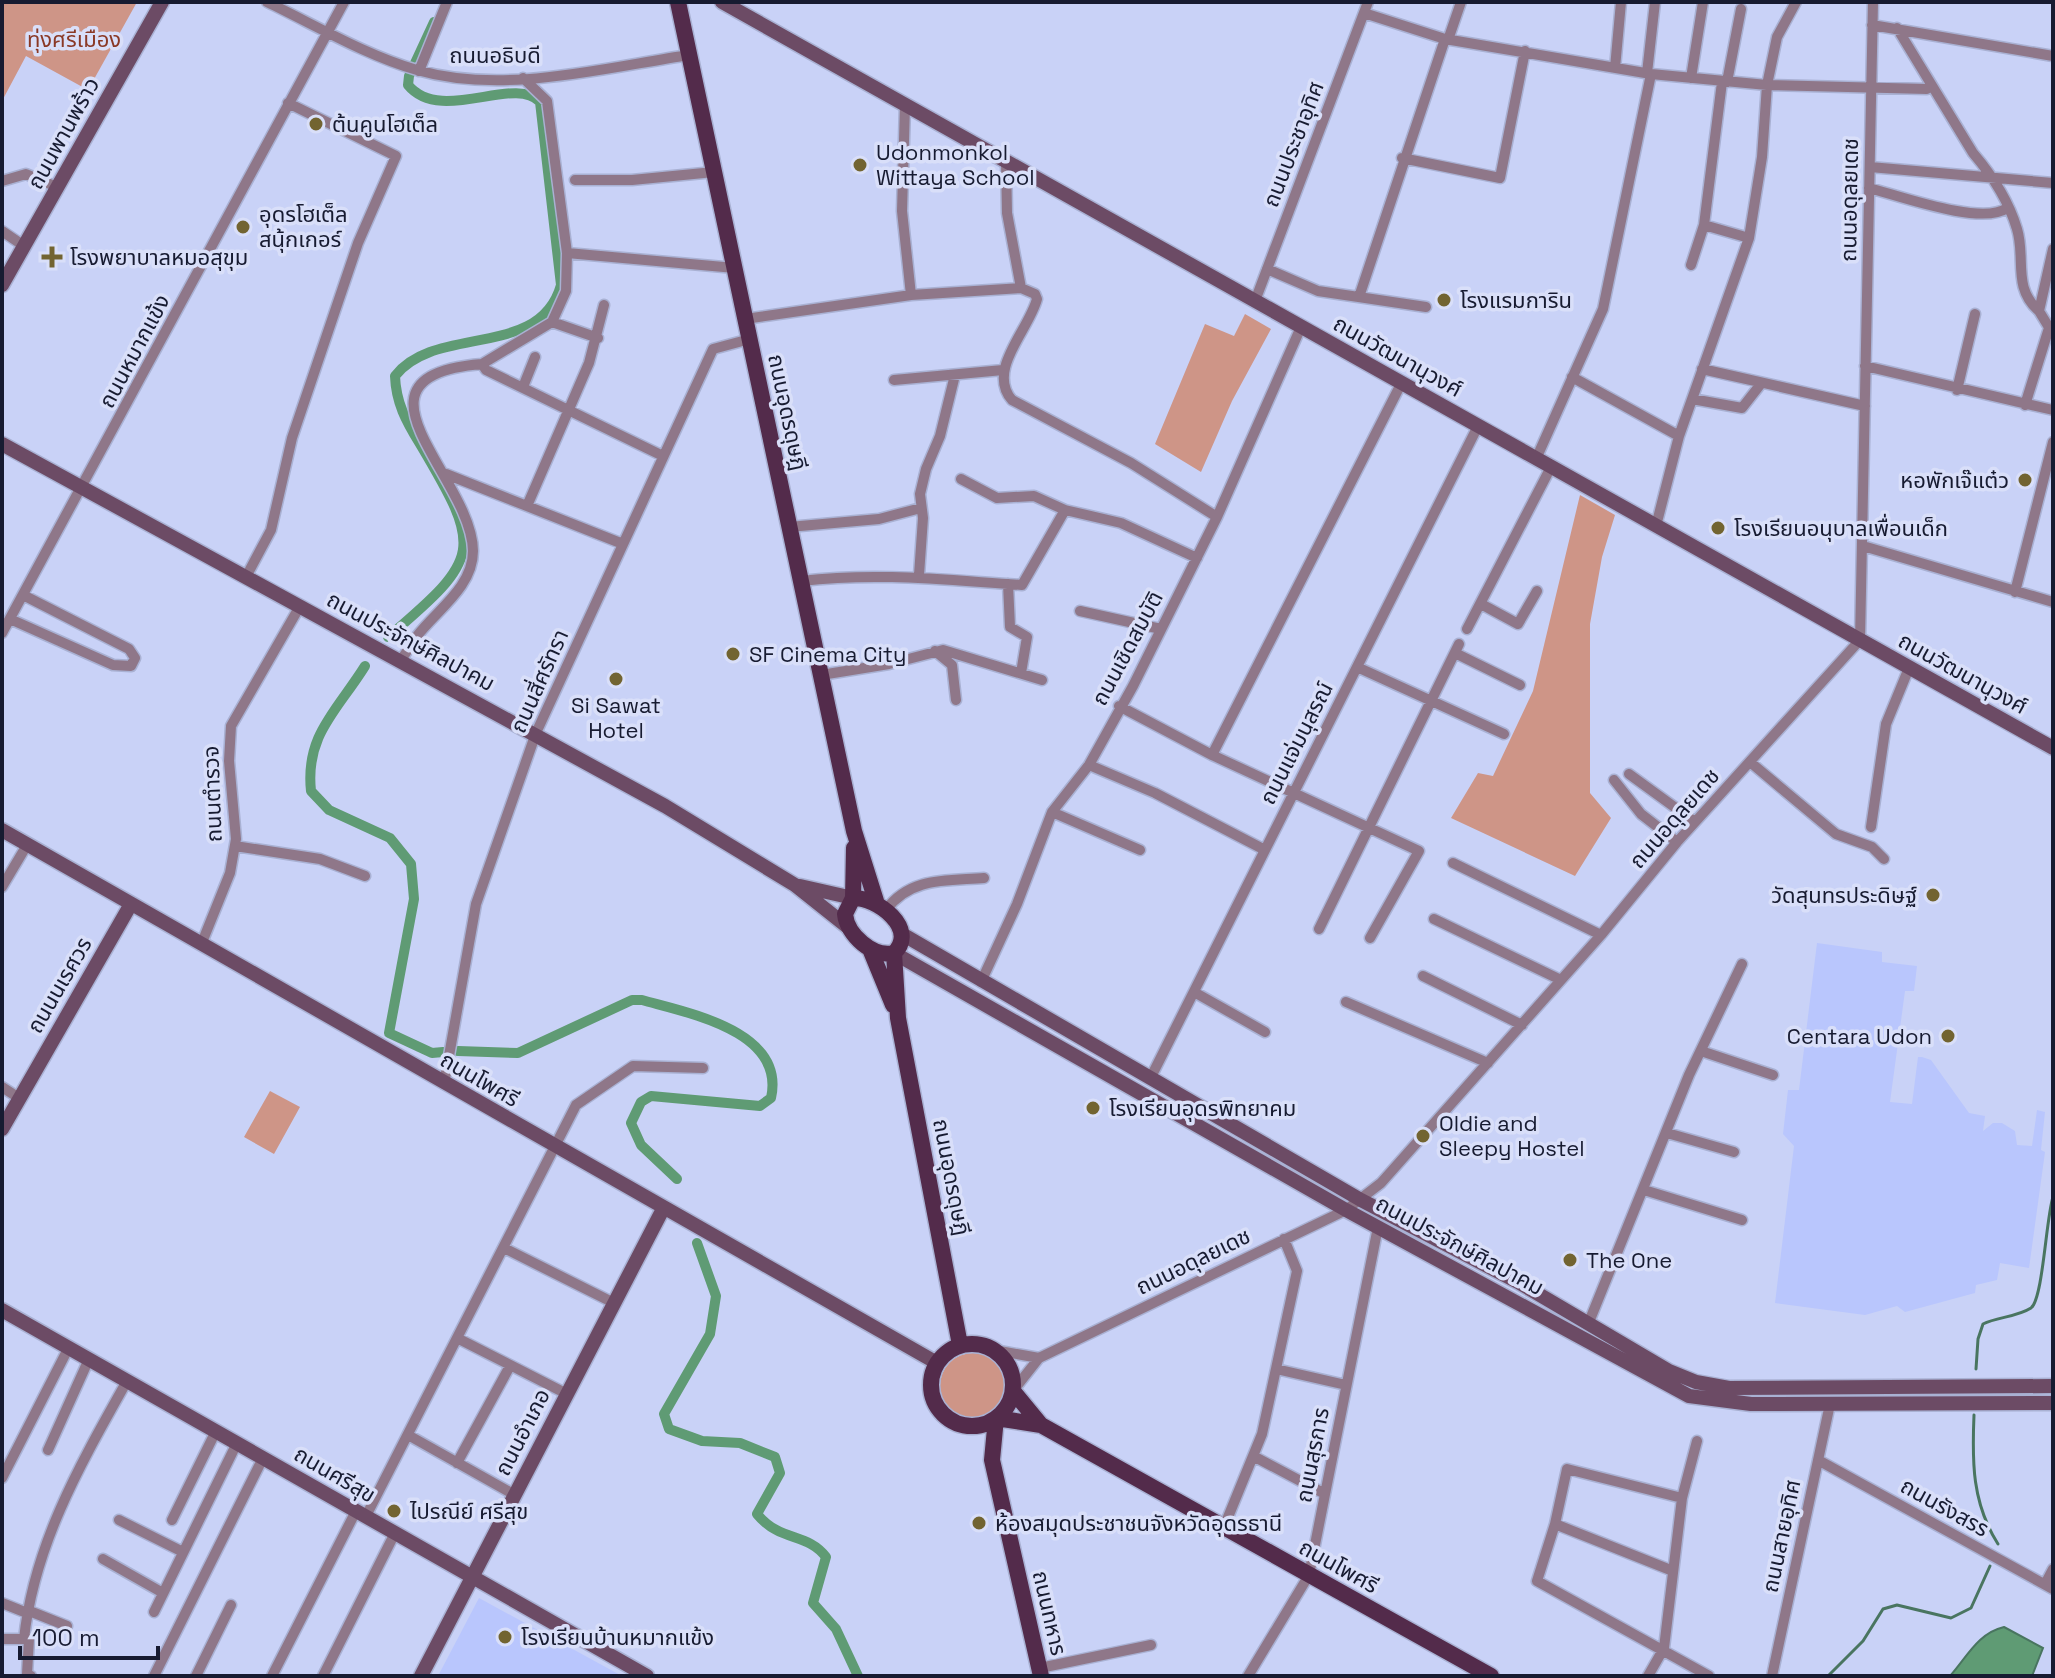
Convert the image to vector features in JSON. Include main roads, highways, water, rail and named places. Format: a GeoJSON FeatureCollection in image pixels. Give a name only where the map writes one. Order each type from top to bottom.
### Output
{"type":"FeatureCollection","features":[{"type":"Feature","properties":{"kind":"main road","name":"ถนนอุดรดุษฎี"},"geometry":{"type":"LineString","coordinates":[[678,2],[854,831],[881,906],[902,934],[901,944],[894,953],[898,1018],[960,1345]]}},
{"type":"Feature","properties":{"kind":"main road","name":"ถนนอุดรดุษฎี"},"geometry":{"type":"LineString","coordinates":[[854,831],[853,898],[845,914],[849,928],[870,949],[898,1018]]}},
{"type":"Feature","properties":{"kind":"main road"},"geometry":{"type":"LineString","coordinates":[[853,898],[881,906]]}},
{"type":"Feature","properties":{"kind":"main road"},"geometry":{"type":"LineString","coordinates":[[870,949],[881,954],[894,953]]}},
{"type":"Feature","properties":{"kind":"main road"},"geometry":{"type":"LineString","coordinates":[[964,1426],[985,1424],[996,1418],[1009,1405],[1013,1391],[1011,1370],[994,1350],[977,1344],[960,1345],[944,1354],[931,1380],[933,1398],[942,1414],[964,1426],[992,1460]]}},
{"type":"Feature","properties":{"kind":"main road","name":"ถนนโพศรี"},"geometry":{"type":"LineString","coordinates":[[1013,1391],[1041,1425]]}},
{"type":"Feature","properties":{"kind":"main road","name":"ถนนโพศรี"},"geometry":{"type":"LineString","coordinates":[[996,1418],[1041,1425],[1491,1676]]}},
{"type":"Feature","properties":{"kind":"main road","name":"ถนนทหาร"},"geometry":{"type":"LineString","coordinates":[[996,1418],[992,1460],[1041,1672]]}},
{"type":"Feature","properties":{"kind":"waterway"},"geometry":{"type":"LineString","coordinates":[[388,637],[442,588],[456,569],[463,550],[462,531],[455,508],[406,419],[397,395],[395,376],[413,360],[435,350],[510,333],[532,324],[549,308],[561,285],[540,102],[529,95],[513,93],[458,101],[439,101],[422,96],[408,85],[409,76],[434,22]]}},
{"type":"Feature","properties":{"kind":"waterway"},"geometry":{"type":"LineString","coordinates":[[365,666],[318,739],[310,771],[311,791],[329,810],[390,838],[411,864],[414,899],[389,1033],[432,1053],[443,1052]]}},
{"type":"Feature","properties":{"kind":"waterway"},"geometry":{"type":"LineString","coordinates":[[458,1051],[518,1053],[632,1000],[684,1011],[729,1029],[749,1041],[764,1056],[772,1075],[771,1098],[760,1106],[651,1096],[641,1102],[631,1123],[641,1145],[677,1179]]}},
{"type":"Feature","properties":{"kind":"waterway"},"geometry":{"type":"LineString","coordinates":[[1976,1369],[1978,1339],[1983,1324],[2025,1311],[2035,1302],[2053,1197]]}},
{"type":"Feature","properties":{"kind":"waterway"},"geometry":{"type":"LineString","coordinates":[[697,1243],[716,1296],[710,1334],[664,1414],[669,1429],[702,1441],[740,1443],[775,1457],[780,1473],[757,1514],[775,1529],[811,1544],[826,1557],[813,1603],[836,1629],[858,1676]]}},
{"type":"Feature","properties":{"kind":"waterway"},"geometry":{"type":"LineString","coordinates":[[1974,1415],[1973,1449],[1978,1498],[1998,1544]]}},
{"type":"Feature","properties":{"kind":"waterway"},"geometry":{"type":"LineString","coordinates":[[1828,1676],[1863,1641],[1883,1609],[1897,1605],[1951,1618],[1971,1608],[1990,1566]]}},
{"type":"Feature","properties":{"kind":"place","name":"ต้นคูนโฮเต็ล"},"geometry":{"type":"Point","coordinates":[316,124]}},
{"type":"Feature","properties":{"kind":"place","name":"Udonmonkol Wittaya School"},"geometry":{"type":"Point","coordinates":[860,165]}},
{"type":"Feature","properties":{"kind":"place","name":"อุดรโฮเต็ล สนุ้กเกอร์"},"geometry":{"type":"Point","coordinates":[243,227]}},
{"type":"Feature","properties":{"kind":"place","name":"โรงพยาบาลหมอสุขุม"},"geometry":{"type":"Point","coordinates":[52,257]}},
{"type":"Feature","properties":{"kind":"place","name":"โรงแรมการิน"},"geometry":{"type":"Point","coordinates":[1444,300]}},
{"type":"Feature","properties":{"kind":"place","name":"หอพักเจ๊แต๋ว"},"geometry":{"type":"Point","coordinates":[2025,480]}},
{"type":"Feature","properties":{"kind":"place","name":"โรงเรียนอนุบาลเพื่อนเด็ก"},"geometry":{"type":"Point","coordinates":[1718,528]}},
{"type":"Feature","properties":{"kind":"place","name":"SF Cinema City"},"geometry":{"type":"Point","coordinates":[733,654]}},
{"type":"Feature","properties":{"kind":"place","name":"Si Sawat Hotel"},"geometry":{"type":"Point","coordinates":[616,679]}},
{"type":"Feature","properties":{"kind":"place","name":"วัดสุนทรประดิษฐ์"},"geometry":{"type":"Point","coordinates":[1933,895]}},
{"type":"Feature","properties":{"kind":"place","name":"Centara Udon"},"geometry":{"type":"Point","coordinates":[1948,1036]}},
{"type":"Feature","properties":{"kind":"place","name":"โรงเรียนอุดรพิทยาคม"},"geometry":{"type":"Point","coordinates":[1093,1108]}},
{"type":"Feature","properties":{"kind":"place","name":"Oldie and Sleepy Hostel"},"geometry":{"type":"Point","coordinates":[1423,1136]}},
{"type":"Feature","properties":{"kind":"place","name":"The One"},"geometry":{"type":"Point","coordinates":[1570,1260]}},
{"type":"Feature","properties":{"kind":"place","name":"ไปรณีย์ ศรีสุข"},"geometry":{"type":"Point","coordinates":[394,1511]}},
{"type":"Feature","properties":{"kind":"place","name":"ห้องสมุดประชาชนจังหวัดอุดรธานี"},"geometry":{"type":"Point","coordinates":[979,1523]}},
{"type":"Feature","properties":{"kind":"place","name":"โรงเรียนบ้านหมากแข้ง"},"geometry":{"type":"Point","coordinates":[505,1637]}},
{"type":"Feature","properties":{"kind":"park label","name":"ทุ่งศรีเมือง"},"geometry":{"type":"Point","coordinates":[74,39]}}]}
